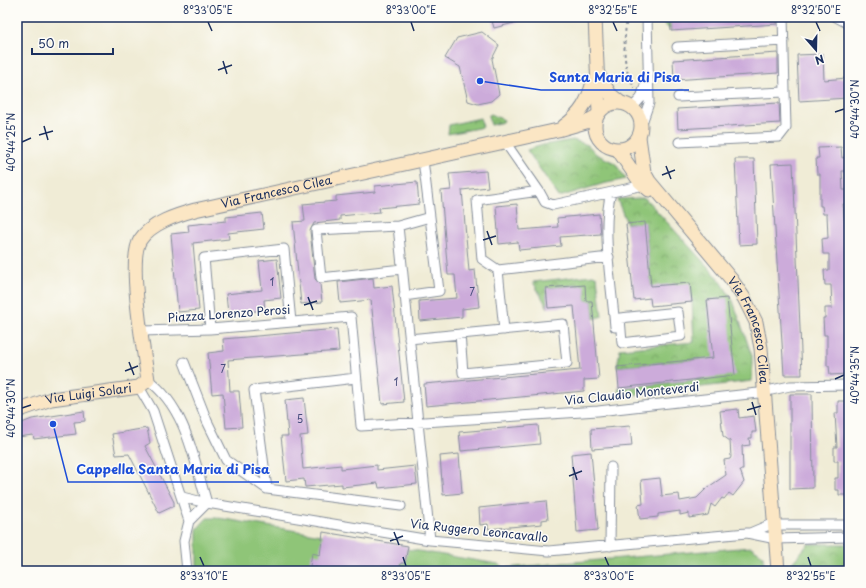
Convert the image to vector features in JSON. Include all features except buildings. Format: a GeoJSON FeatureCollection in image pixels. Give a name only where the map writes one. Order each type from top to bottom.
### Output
{"type":"FeatureCollection","features":[{"type":"Feature","properties":{"kind":"main road"},"geometry":{"type":"LineString","coordinates":[[595,17],[596,71],[598,114],[595,122],[596,136],[605,146],[618,150],[630,146],[640,131],[637,113],[610,94],[596,71]]}},
{"type":"Feature","properties":{"kind":"main road"},"geometry":{"type":"LineString","coordinates":[[558,130],[572,120],[581,111],[589,98],[596,71]]}},
{"type":"Feature","properties":{"kind":"main road"},"geometry":{"type":"LineString","coordinates":[[598,114],[605,107],[613,104],[627,105]]}},
{"type":"Feature","properties":{"kind":"main road","name":"Via Francesco Cilea"},"geometry":{"type":"LineString","coordinates":[[143,384],[142,331],[135,260],[140,241],[158,224],[174,216],[195,210],[558,130],[586,122],[598,114]]}},
{"type":"Feature","properties":{"kind":"main road","name":"Via Francesco Cilea"},"geometry":{"type":"LineString","coordinates":[[558,130],[586,132],[596,136]]}},
{"type":"Feature","properties":{"kind":"main road","name":"Via Francesco Cilea"},"geometry":{"type":"LineString","coordinates":[[640,131],[644,172],[671,209],[731,279],[744,298],[756,322],[761,348],[765,393],[772,525],[776,539],[778,571]]}},
{"type":"Feature","properties":{"kind":"main road","name":"Via Francesco Cilea"},"geometry":{"type":"LineString","coordinates":[[618,150],[644,185],[671,209]]}},
{"type":"Feature","properties":{"kind":"main road","name":"Via Luigi Solari"},"geometry":{"type":"LineString","coordinates":[[17,411],[50,399],[143,384]]}},
{"type":"Feature","properties":{"kind":"street"},"geometry":{"type":"LineString","coordinates":[[640,131],[648,108],[647,17]]}},
{"type":"Feature","properties":{"kind":"street"},"geometry":{"type":"LineString","coordinates":[[679,142],[779,137],[786,128],[783,17]]}},
{"type":"Feature","properties":{"kind":"street"},"geometry":{"type":"LineString","coordinates":[[836,17],[849,24]]}},
{"type":"Feature","properties":{"kind":"street"},"geometry":{"type":"LineString","coordinates":[[677,48],[784,42]]}},
{"type":"Feature","properties":{"kind":"street"},"geometry":{"type":"LineString","coordinates":[[627,105],[641,97],[648,77]]}},
{"type":"Feature","properties":{"kind":"street"},"geometry":{"type":"LineString","coordinates":[[678,98],[785,92]]}},
{"type":"Feature","properties":{"kind":"street"},"geometry":{"type":"LineString","coordinates":[[505,142],[539,191],[544,202],[553,205],[644,185]]}},
{"type":"Feature","properties":{"kind":"street"},"geometry":{"type":"LineString","coordinates":[[404,296],[439,291],[423,160]]}},
{"type":"Feature","properties":{"kind":"street"},"geometry":{"type":"LineString","coordinates":[[539,191],[477,200],[482,259],[498,270],[609,257]]}},
{"type":"Feature","properties":{"kind":"street"},"geometry":{"type":"LineString","coordinates":[[611,193],[607,206],[609,257],[616,332],[621,332]]}},
{"type":"Feature","properties":{"kind":"street"},"geometry":{"type":"LineString","coordinates":[[402,269],[321,278],[316,230],[398,226],[430,217]]}},
{"type":"Feature","properties":{"kind":"street"},"geometry":{"type":"LineString","coordinates":[[398,226],[416,423],[430,540]]}},
{"type":"Feature","properties":{"kind":"street"},"geometry":{"type":"LineString","coordinates":[[210,329],[204,258],[284,249],[292,322]]}},
{"type":"Feature","properties":{"kind":"street"},"geometry":{"type":"LineString","coordinates":[[498,270],[504,330]]}},
{"type":"Feature","properties":{"kind":"street"},"geometry":{"type":"LineString","coordinates":[[678,312],[681,336],[622,343],[621,332],[620,318],[678,312]]}},
{"type":"Feature","properties":{"kind":"street","name":"Piazza Lorenzo Perosi"},"geometry":{"type":"LineString","coordinates":[[142,331],[210,329],[351,317],[361,426],[416,423]]}},
{"type":"Feature","properties":{"kind":"street"},"geometry":{"type":"LineString","coordinates":[[408,339],[460,334],[504,330],[564,324],[567,363],[463,372],[460,334]]}},
{"type":"Feature","properties":{"kind":"street"},"geometry":{"type":"LineString","coordinates":[[184,362],[207,421],[226,460],[267,489],[401,506]]}},
{"type":"Feature","properties":{"kind":"street"},"geometry":{"type":"LineString","coordinates":[[267,489],[254,390],[356,378]]}},
{"type":"Feature","properties":{"kind":"street"},"geometry":{"type":"LineString","coordinates":[[143,384],[160,388],[180,417],[207,503]]}},
{"type":"Feature","properties":{"kind":"street","name":"Via Francesco Cilea"},"geometry":{"type":"LineString","coordinates":[[143,384],[189,521]]}},
{"type":"Feature","properties":{"kind":"street","name":"Via Claudio Monteverdi"},"geometry":{"type":"LineString","coordinates":[[416,423],[598,411],[765,393],[790,386],[849,385]]}},
{"type":"Feature","properties":{"kind":"street"},"geometry":{"type":"LineString","coordinates":[[610,546],[611,467]]}},
{"type":"Feature","properties":{"kind":"street"},"geometry":{"type":"LineString","coordinates":[[182,497],[207,503]]}},
{"type":"Feature","properties":{"kind":"street"},"geometry":{"type":"LineString","coordinates":[[187,571],[184,541],[189,521],[207,503]]}},
{"type":"Feature","properties":{"kind":"street","name":"Via Ruggero Leoncavallo"},"geometry":{"type":"LineString","coordinates":[[207,503],[430,540],[549,551],[750,533],[772,525]]}},
{"type":"Feature","properties":{"kind":"street"},"geometry":{"type":"LineString","coordinates":[[772,525],[849,525]]}},
{"type":"Feature","properties":{"kind":"street","name":"Via Ruggero Leoncavallo"},"geometry":{"type":"LineString","coordinates":[[750,533],[776,539],[849,537]]}},
{"type":"Feature","properties":{"kind":"path"},"geometry":{"type":"LineString","coordinates":[[627,17],[625,34],[626,66],[631,81],[641,97]]}},
{"type":"Feature","properties":{"kind":"green space"},"geometry":{"type":"Polygon","coordinates":[[[658,17],[670,17],[671,31],[658,17]]]}},
{"type":"Feature","properties":{"kind":"green space"},"geometry":{"type":"Polygon","coordinates":[[[491,114],[504,120],[503,122],[491,125],[488,116],[491,114]]]}},
{"type":"Feature","properties":{"kind":"green space"},"geometry":{"type":"Polygon","coordinates":[[[480,118],[483,127],[448,134],[449,125],[480,118]]]}},
{"type":"Feature","properties":{"kind":"green space"},"geometry":{"type":"Polygon","coordinates":[[[573,140],[588,145],[596,154],[615,163],[626,179],[602,184],[559,197],[527,150],[543,145],[573,140]]]}},
{"type":"Feature","properties":{"kind":"green space"},"geometry":{"type":"Polygon","coordinates":[[[645,198],[720,280],[733,301],[752,356],[752,381],[618,397],[619,388],[702,379],[700,359],[617,367],[620,349],[694,342],[692,302],[651,286],[645,223],[627,224],[617,199],[645,198]]]}},
{"type":"Feature","properties":{"kind":"green space"},"geometry":{"type":"Polygon","coordinates":[[[593,275],[597,277],[602,316],[594,319],[592,301],[586,301],[584,285],[546,288],[548,308],[533,282],[593,275]]]}},
{"type":"Feature","properties":{"kind":"green space"},"geometry":{"type":"Polygon","coordinates":[[[207,518],[218,518],[498,564],[505,568],[751,547],[763,555],[765,571],[197,571],[197,529],[207,518]]]}},
{"type":"Feature","properties":{"kind":"green space"},"geometry":{"type":"Polygon","coordinates":[[[808,544],[849,544],[849,571],[792,571],[792,563],[808,544]]]}},
{"type":"Feature","properties":{"kind":"place","name":"Santa Maria di Pisa"},"geometry":{"type":"Point","coordinates":[480,81]}},
{"type":"Feature","properties":{"kind":"place","name":"Cappella Santa Maria di Pisa"},"geometry":{"type":"Point","coordinates":[53,424]}}]}
